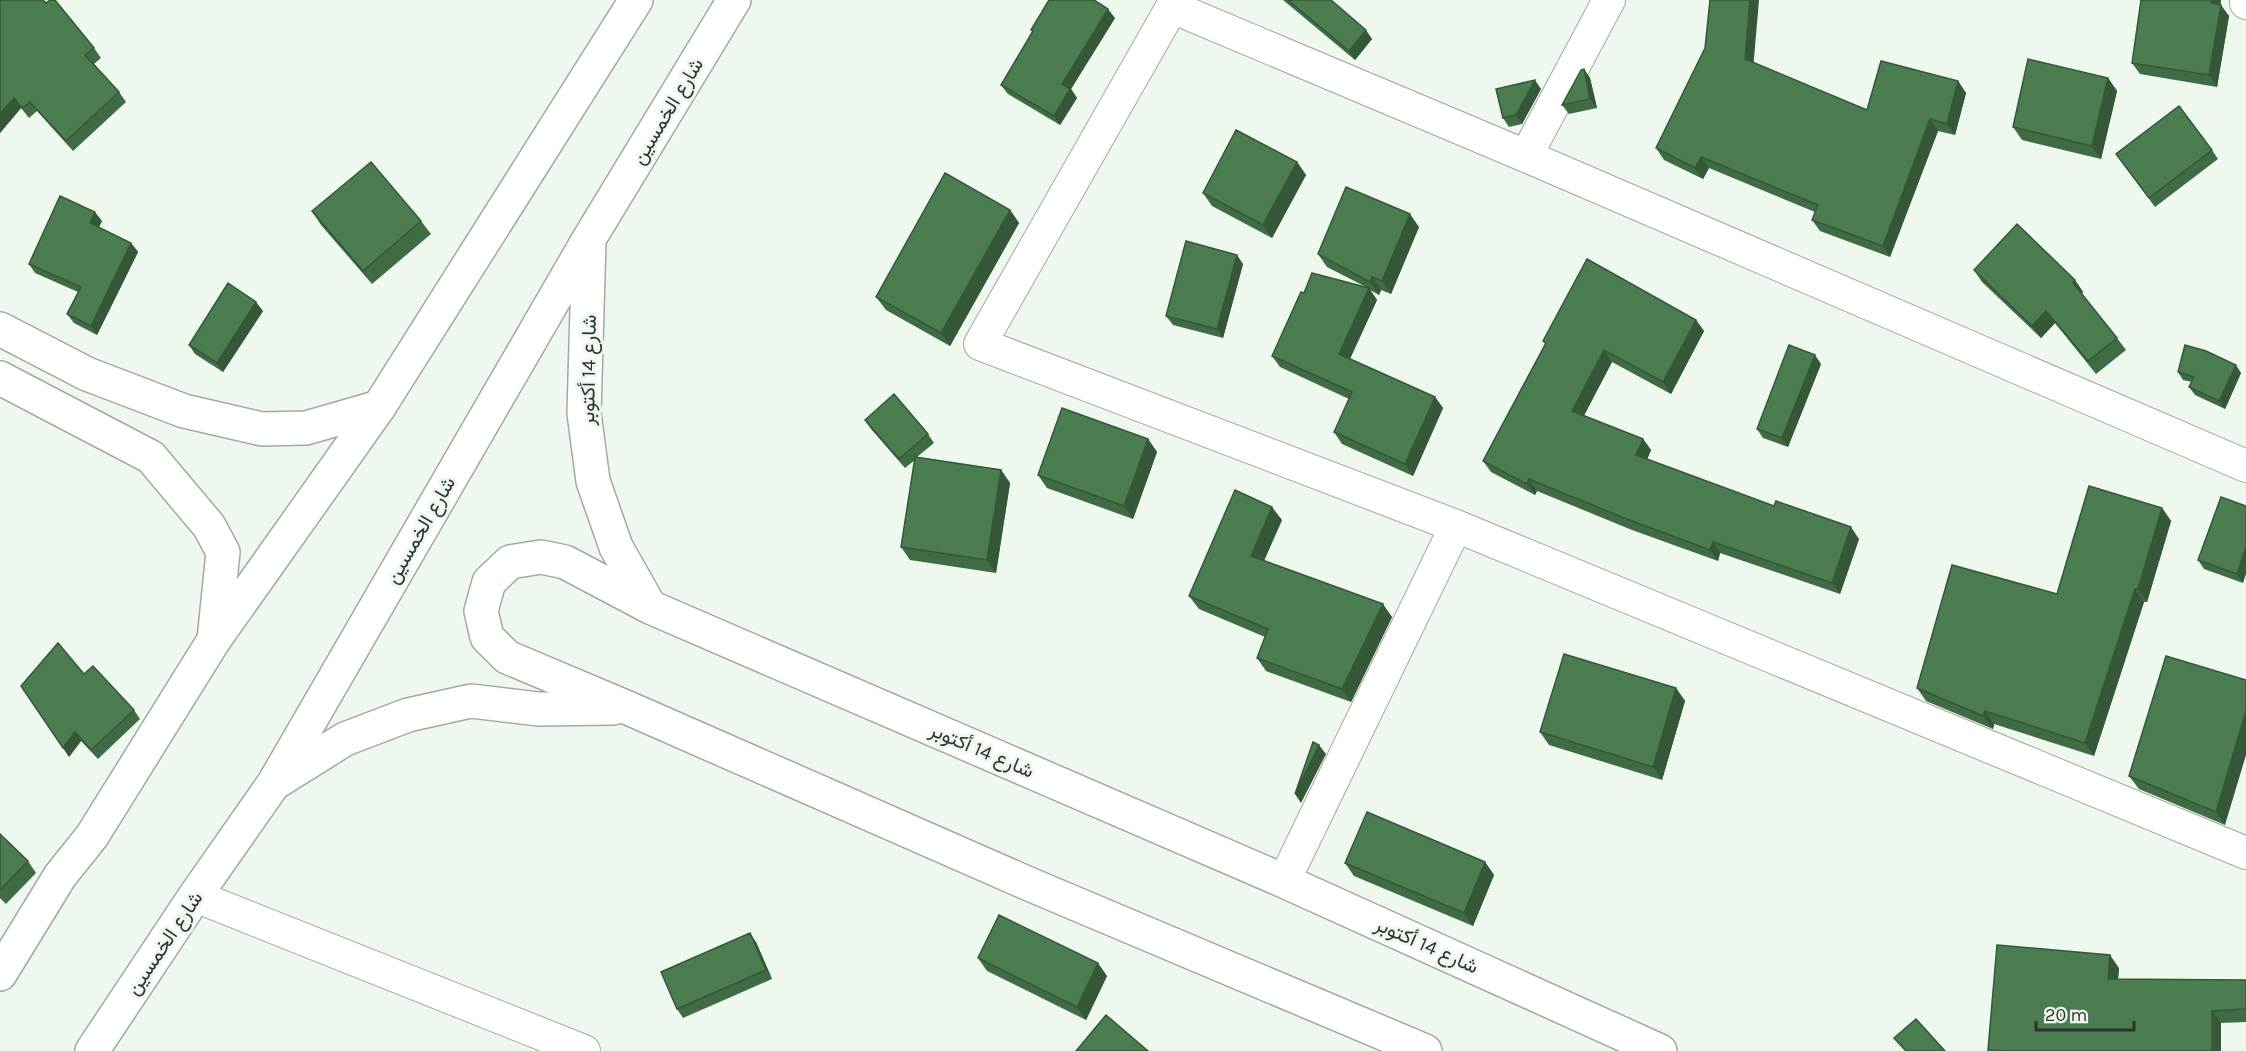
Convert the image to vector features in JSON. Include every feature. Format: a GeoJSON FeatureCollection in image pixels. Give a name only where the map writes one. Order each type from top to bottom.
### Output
{"type":"FeatureCollection","features":[{"type":"Feature","properties":{"kind":"main road"},"geometry":{"type":"LineString","coordinates":[[0,974],[60,876],[92,836],[214,640],[379,407],[636,0]]}},
{"type":"Feature","properties":{"kind":"main road","name":"شارع الخمسين"},"geometry":{"type":"LineString","coordinates":[[92,1051],[195,896],[274,783],[590,239],[734,0]]}},
{"type":"Feature","properties":{"kind":"main road","name":"شارع 14 أكتوبر"},"geometry":{"type":"LineString","coordinates":[[590,239],[584,413],[593,482],[616,547],[650,607],[1284,881],[1660,1051]]}},
{"type":"Feature","properties":{"kind":"main road"},"geometry":{"type":"LineString","coordinates":[[0,329],[98,378],[184,411],[262,429],[306,428],[379,407]]}},
{"type":"Feature","properties":{"kind":"main road"},"geometry":{"type":"LineString","coordinates":[[0,378],[151,457],[209,526],[223,552],[214,640]]}},
{"type":"Feature","properties":{"kind":"main road"},"geometry":{"type":"LineString","coordinates":[[650,607],[565,562],[540,557],[510,562],[489,582],[481,611],[488,637],[507,657],[1029,884],[1425,1051]]}},
{"type":"Feature","properties":{"kind":"main road"},"geometry":{"type":"LineString","coordinates":[[274,783],[345,739],[408,715],[471,701],[538,709],[628,708]]}},
{"type":"Feature","properties":{"kind":"street"},"geometry":{"type":"LineString","coordinates":[[1526,156],[1610,0]]}},
{"type":"Feature","properties":{"kind":"street"},"geometry":{"type":"LineString","coordinates":[[2246,466],[1174,3],[980,345],[1456,526],[2246,853]]}},
{"type":"Feature","properties":{"kind":"street"},"geometry":{"type":"LineString","coordinates":[[1284,881],[1456,526]]}},
{"type":"Feature","properties":{"kind":"street"},"geometry":{"type":"LineString","coordinates":[[195,896],[584,1051]]}},
{"type":"Feature","properties":{"kind":"building"},"geometry":{"type":"Polygon","coordinates":[[[0,0],[43,0],[46,3],[55,0],[94,48],[85,55],[119,92],[66,141],[30,102],[22,108],[14,98],[0,114],[0,0]]]}},
{"type":"Feature","properties":{"kind":"building"},"geometry":{"type":"Polygon","coordinates":[[[1049,0],[1094,0],[1108,9],[1062,84],[1070,89],[1054,116],[1001,85],[1049,0]]]}},
{"type":"Feature","properties":{"kind":"building"},"geometry":{"type":"Polygon","coordinates":[[[1288,0],[1331,0],[1366,30],[1349,51],[1288,0]]]}},
{"type":"Feature","properties":{"kind":"building"},"geometry":{"type":"Polygon","coordinates":[[[1710,0],[1750,0],[1745,59],[1867,110],[1881,61],[1958,81],[1947,124],[1930,119],[1883,246],[1812,220],[1818,205],[1701,157],[1695,168],[1656,148],[1705,48],[1710,0]]]}},
{"type":"Feature","properties":{"kind":"building"},"geometry":{"type":"Polygon","coordinates":[[[2141,0],[2212,0],[2211,3],[2221,5],[2209,75],[2132,63],[2141,0]]]}},
{"type":"Feature","properties":{"kind":"building"},"geometry":{"type":"Polygon","coordinates":[[[2028,59],[2108,78],[2092,146],[2013,127],[2028,59]]]}},
{"type":"Feature","properties":{"kind":"building"},"geometry":{"type":"Polygon","coordinates":[[[1584,69],[1590,99],[1562,105],[1581,70],[1584,69]]]}},
{"type":"Feature","properties":{"kind":"building"},"geometry":{"type":"Polygon","coordinates":[[[1535,80],[1516,115],[1503,118],[1496,89],[1535,80]]]}},
{"type":"Feature","properties":{"kind":"building"},"geometry":{"type":"Polygon","coordinates":[[[2179,106],[2212,150],[2149,198],[2116,154],[2179,106]]]}},
{"type":"Feature","properties":{"kind":"building"},"geometry":{"type":"Polygon","coordinates":[[[1236,130],[1297,162],[1263,225],[1203,193],[1236,130]]]}},
{"type":"Feature","properties":{"kind":"building"},"geometry":{"type":"Polygon","coordinates":[[[371,162],[421,221],[363,271],[312,211],[371,162]]]}},
{"type":"Feature","properties":{"kind":"building"},"geometry":{"type":"Polygon","coordinates":[[[945,173],[1010,210],[941,333],[876,297],[945,173]]]}},
{"type":"Feature","properties":{"kind":"building"},"geometry":{"type":"Polygon","coordinates":[[[1346,187],[1410,214],[1382,281],[1372,277],[1370,282],[1318,254],[1346,187]]]}},
{"type":"Feature","properties":{"kind":"building"},"geometry":{"type":"Polygon","coordinates":[[[60,196],[95,212],[90,223],[131,243],[91,326],[67,314],[81,287],[29,264],[60,196]]]}},
{"type":"Feature","properties":{"kind":"building"},"geometry":{"type":"Polygon","coordinates":[[[2017,224],[2075,280],[2073,283],[2117,338],[2088,361],[2046,311],[2032,326],[1974,270],[2017,224]]]}},
{"type":"Feature","properties":{"kind":"building"},"geometry":{"type":"Polygon","coordinates":[[[1186,241],[1237,255],[1217,329],[1166,316],[1186,241]]]}},
{"type":"Feature","properties":{"kind":"building"},"geometry":{"type":"Polygon","coordinates":[[[1587,259],[1696,320],[1663,382],[1604,350],[1572,411],[1643,439],[1636,455],[1774,506],[1776,501],[1851,527],[1832,583],[1713,542],[1710,550],[1529,479],[1527,484],[1483,461],[1546,343],[1543,341],[1587,259]]]}},
{"type":"Feature","properties":{"kind":"building"},"geometry":{"type":"Polygon","coordinates":[[[1312,273],[1369,288],[1339,354],[1435,397],[1405,464],[1334,432],[1352,392],[1272,356],[1312,273]]]}},
{"type":"Feature","properties":{"kind":"building"},"geometry":{"type":"Polygon","coordinates":[[[228,283],[256,302],[217,363],[189,345],[228,283]]]}},
{"type":"Feature","properties":{"kind":"building"},"geometry":{"type":"Polygon","coordinates":[[[1789,345],[1815,355],[1782,438],[1757,429],[1789,345]]]}},
{"type":"Feature","properties":{"kind":"building"},"geometry":{"type":"Polygon","coordinates":[[[2185,345],[2206,351],[2236,365],[2219,401],[2189,387],[2194,377],[2178,372],[2185,345]]]}},
{"type":"Feature","properties":{"kind":"building"},"geometry":{"type":"Polygon","coordinates":[[[894,394],[928,434],[899,459],[865,420],[894,394]]]}},
{"type":"Feature","properties":{"kind":"building"},"geometry":{"type":"Polygon","coordinates":[[[1062,408],[1148,439],[1124,506],[1038,475],[1062,408]]]}},
{"type":"Feature","properties":{"kind":"building"},"geometry":{"type":"Polygon","coordinates":[[[915,457],[1001,470],[987,560],[901,547],[915,457]]]}},
{"type":"Feature","properties":{"kind":"building"},"geometry":{"type":"Polygon","coordinates":[[[2089,486],[2162,508],[2138,589],[2135,589],[2085,743],[1985,711],[1983,716],[1917,688],[1952,565],[2057,594],[2089,486]]]}},
{"type":"Feature","properties":{"kind":"building"},"geometry":{"type":"Polygon","coordinates":[[[1235,490],[1272,507],[1251,556],[1383,604],[1342,689],[1257,658],[1268,629],[1189,596],[1235,490]]]}},
{"type":"Feature","properties":{"kind":"building"},"geometry":{"type":"Polygon","coordinates":[[[2221,497],[2246,506],[2246,547],[2237,574],[2198,560],[2221,497]]]}},
{"type":"Feature","properties":{"kind":"building"},"geometry":{"type":"Polygon","coordinates":[[[58,643],[84,674],[93,666],[134,710],[91,750],[75,732],[63,748],[21,686],[58,643]]]}},
{"type":"Feature","properties":{"kind":"building"},"geometry":{"type":"Polygon","coordinates":[[[1564,654],[1676,688],[1653,767],[1540,732],[1564,654]]]}},
{"type":"Feature","properties":{"kind":"building"},"geometry":{"type":"Polygon","coordinates":[[[2166,656],[2246,680],[2246,711],[2216,812],[2129,776],[2166,656]]]}},
{"type":"Feature","properties":{"kind":"building"},"geometry":{"type":"Polygon","coordinates":[[[1313,742],[1319,745],[1295,794],[1313,742]]]}},
{"type":"Feature","properties":{"kind":"building"},"geometry":{"type":"Polygon","coordinates":[[[1367,812],[1485,862],[1464,913],[1345,863],[1367,812]]]}},
{"type":"Feature","properties":{"kind":"building"},"geometry":{"type":"Polygon","coordinates":[[[0,834],[28,861],[0,890],[0,834]]]}},
{"type":"Feature","properties":{"kind":"building"},"geometry":{"type":"Polygon","coordinates":[[[999,915],[1098,963],[1077,1007],[978,958],[999,915]]]}},
{"type":"Feature","properties":{"kind":"building"},"geometry":{"type":"Polygon","coordinates":[[[750,933],[766,970],[677,1009],[661,972],[750,933]]]}},
{"type":"Feature","properties":{"kind":"building"},"geometry":{"type":"Polygon","coordinates":[[[1997,945],[2110,955],[2108,979],[2246,980],[2246,1009],[2212,1011],[2212,1051],[1988,1050],[1997,945]]]}},
{"type":"Feature","properties":{"kind":"building"},"geometry":{"type":"Polygon","coordinates":[[[1106,1015],[1148,1051],[1076,1051],[1106,1015]]]}},
{"type":"Feature","properties":{"kind":"building"},"geometry":{"type":"Polygon","coordinates":[[[1916,1019],[1945,1051],[1906,1051],[1894,1038],[1916,1019]]]}}]}
